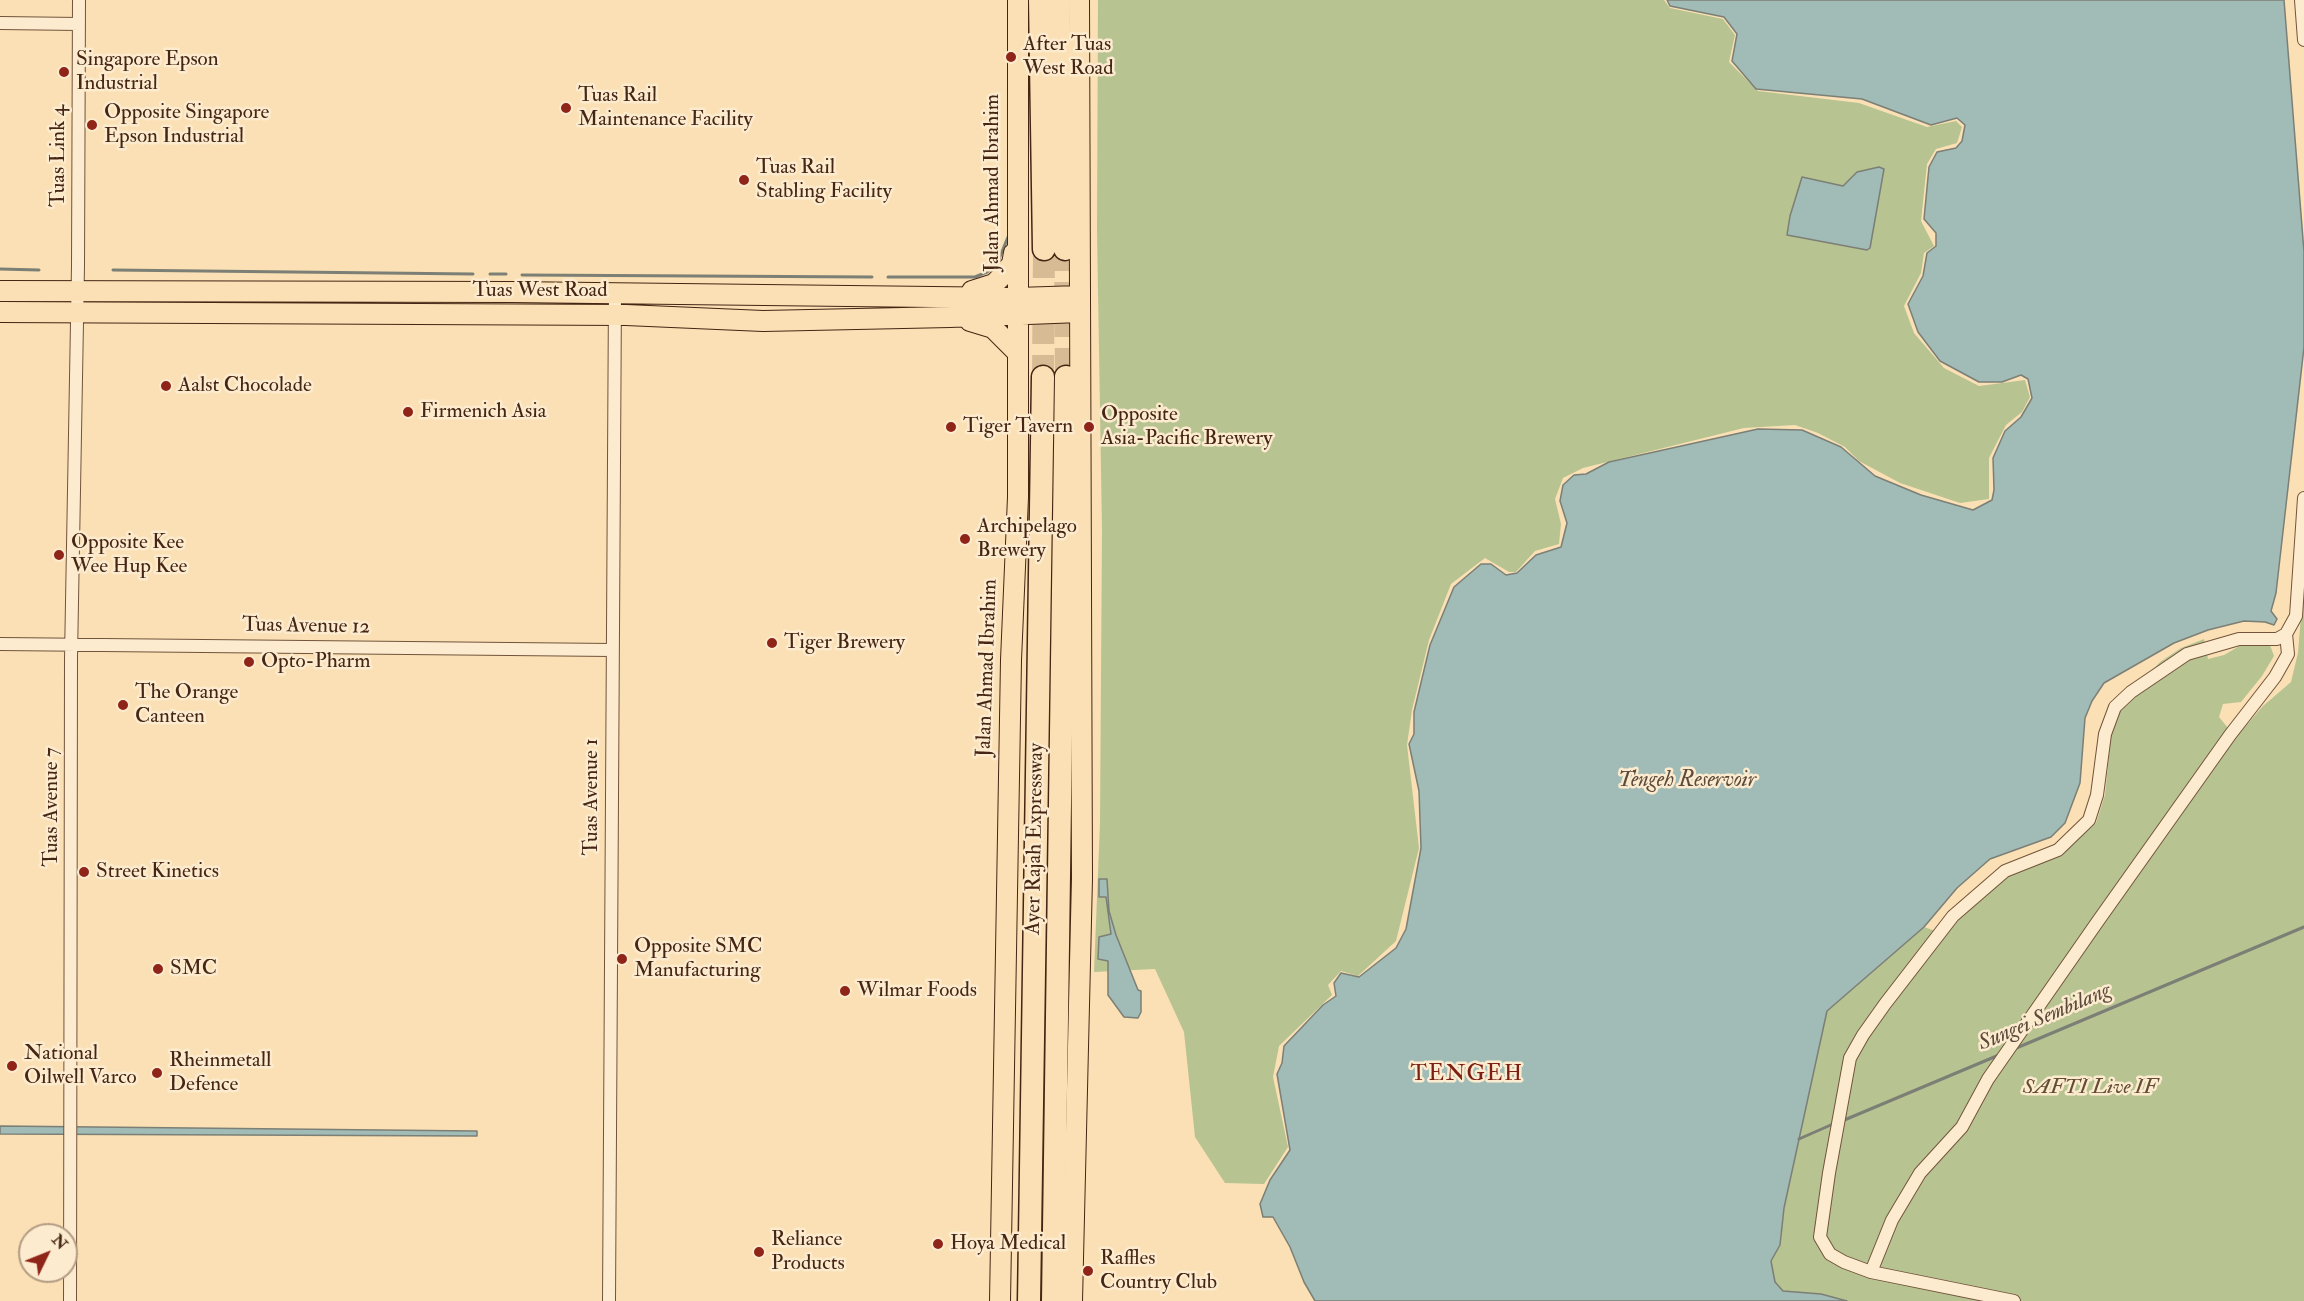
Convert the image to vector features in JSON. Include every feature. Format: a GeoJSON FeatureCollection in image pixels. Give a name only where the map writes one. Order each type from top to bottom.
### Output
{"type":"FeatureCollection","features":[{"type":"Feature","properties":{"kind":"highway"},"geometry":{"type":"LineString","coordinates":[[1040,0],[1055,249],[1058,0]]}},
{"type":"Feature","properties":{"kind":"highway","name":"Ayer Rajah Expressway"},"geometry":{"type":"LineString","coordinates":[[1029,1301],[1054,377],[1053,1301]]}},
{"type":"Feature","properties":{"kind":"main road","name":"Jalan Ahmad Ibrahim"},"geometry":{"type":"LineString","coordinates":[[1000,1301],[1011,660],[1018,497],[1018,0]]}},
{"type":"Feature","properties":{"kind":"main road"},"geometry":{"type":"LineString","coordinates":[[1072,1301],[1082,878],[1079,0]]}},
{"type":"Feature","properties":{"kind":"main road"},"geometry":{"type":"LineString","coordinates":[[949,297],[978,290],[1000,278],[1012,264],[1017,242]]}},
{"type":"Feature","properties":{"kind":"main road","name":"Tuas West Road"},"geometry":{"type":"LineString","coordinates":[[0,291],[615,293],[949,297],[1017,305],[1080,304]]}},
{"type":"Feature","properties":{"kind":"main road","name":"Tuas West Road"},"geometry":{"type":"LineString","coordinates":[[0,312],[616,315],[763,321],[950,317],[1017,305]]}},
{"type":"Feature","properties":{"kind":"main road"},"geometry":{"type":"LineString","coordinates":[[950,317],[985,324],[993,328],[1018,353]]}},
{"type":"Feature","properties":{"kind":"street","name":"Tuas Link 4"},"geometry":{"type":"LineString","coordinates":[[77,312],[79,0]]}},
{"type":"Feature","properties":{"kind":"street"},"geometry":{"type":"LineString","coordinates":[[2301,0],[2304,40]]}},
{"type":"Feature","properties":{"kind":"street"},"geometry":{"type":"LineString","coordinates":[[0,23],[79,24]]}},
{"type":"Feature","properties":{"kind":"street","name":"Tuas Avenue 1"},"geometry":{"type":"LineString","coordinates":[[609,1301],[615,293]]}},
{"type":"Feature","properties":{"kind":"street","name":"Tuas Avenue 7"},"geometry":{"type":"LineString","coordinates":[[70,1301],[72,644],[77,312]]}},
{"type":"Feature","properties":{"kind":"street"},"geometry":{"type":"LineString","coordinates":[[2014,1301],[1872,1272],[1844,1262],[1830,1254],[1820,1237],[1850,1058],[1863,1035],[1953,916],[2005,871],[2058,850],[2089,820],[2097,795],[2105,734],[2115,707],[2131,692],[2187,654],[2239,639],[2277,639],[2286,634],[2296,616],[2304,499]]}},
{"type":"Feature","properties":{"kind":"street"},"geometry":{"type":"LineString","coordinates":[[1872,1272],[1892,1220],[1920,1173],[1962,1127],[1988,1079],[2230,735],[2275,677],[2288,654],[2286,634]]}},
{"type":"Feature","properties":{"kind":"street","name":"Tuas Avenue 12"},"geometry":{"type":"LineString","coordinates":[[0,644],[612,650]]}},
{"type":"Feature","properties":{"kind":"green space"},"geometry":{"type":"Polygon","coordinates":[[[1098,0],[1664,0],[1670,8],[1723,19],[1735,35],[1729,62],[1758,91],[1859,103],[1927,127],[1956,121],[1962,127],[1957,143],[1936,149],[1927,164],[1921,221],[1934,246],[1924,253],[1921,273],[1904,306],[1914,333],[1944,368],[1979,386],[2025,380],[2030,397],[2022,412],[2006,425],[1989,458],[1989,499],[1960,503],[1900,483],[1859,461],[1845,447],[1818,433],[1795,425],[1744,428],[1583,468],[1563,478],[1555,499],[1561,524],[1559,544],[1535,551],[1516,572],[1509,572],[1485,558],[1451,584],[1429,640],[1412,710],[1407,745],[1419,848],[1396,941],[1358,976],[1341,971],[1328,985],[1332,995],[1279,1046],[1273,1077],[1288,1147],[1264,1184],[1225,1183],[1195,1137],[1184,1032],[1155,969],[1094,972],[1100,823],[1102,530],[1097,230],[1098,0]]]}},
{"type":"Feature","properties":{"kind":"green space","name":"SAFTI Live IF"},"geometry":{"type":"Polygon","coordinates":[[[2304,578],[2304,1301],[1847,1301],[1821,1294],[1783,1291],[1775,1282],[1771,1261],[1780,1245],[1784,1208],[1827,1011],[1924,927],[1944,934],[1957,919],[2007,875],[2061,853],[2096,823],[2105,795],[2111,735],[2117,708],[2160,662],[2181,648],[2204,639],[2208,659],[2224,655],[2243,644],[2270,645],[2274,656],[2262,676],[2241,702],[2223,704],[2219,717],[2228,728],[2219,745],[2225,750],[2263,706],[2291,682],[2298,653],[2304,578]]]}},
{"type":"Feature","properties":{"kind":"water","name":"Tengeh Reservoir"},"geometry":{"type":"Polygon","coordinates":[[[1667,0],[2284,0],[2304,252],[2304,347],[2276,593],[2271,611],[2277,619],[2274,625],[2244,621],[2208,630],[2174,643],[2104,683],[2092,701],[2085,718],[2080,783],[2065,823],[2051,837],[1990,859],[1957,888],[1924,927],[1827,1011],[1784,1208],[1780,1245],[1771,1261],[1775,1282],[1783,1291],[1821,1294],[1847,1301],[1315,1301],[1273,1217],[1263,1217],[1260,1204],[1270,1180],[1290,1150],[1277,1074],[1282,1063],[1284,1046],[1323,1005],[1336,996],[1334,983],[1341,973],[1359,977],[1396,948],[1406,929],[1421,848],[1419,791],[1409,744],[1414,734],[1414,712],[1430,645],[1454,587],[1481,564],[1491,564],[1506,575],[1517,573],[1536,555],[1561,547],[1567,523],[1560,501],[1563,485],[1574,475],[1586,474],[1609,462],[1758,429],[1802,430],[1841,447],[1875,476],[1921,495],[1973,510],[1992,500],[1993,458],[2005,431],[2021,417],[2032,398],[2028,379],[2021,375],[2002,382],[1979,382],[1940,361],[1918,332],[1908,304],[1923,276],[1927,253],[1936,246],[1936,233],[1924,219],[1929,167],[1937,152],[1956,148],[1962,141],[1965,125],[1957,118],[1931,125],[1862,99],[1756,89],[1732,61],[1737,34],[1724,17],[1670,6],[1667,0]]]}},
{"type":"Feature","properties":{"kind":"water"},"geometry":{"type":"Polygon","coordinates":[[[1879,167],[1884,169],[1870,248],[1867,250],[1787,235],[1790,216],[1802,177],[1843,186],[1857,172],[1879,167]]]}},
{"type":"Feature","properties":{"kind":"water"},"geometry":{"type":"Polygon","coordinates":[[[1099,879],[1107,879],[1109,911],[1116,935],[1138,990],[1141,991],[1141,1012],[1138,1018],[1124,1017],[1108,995],[1108,961],[1098,959],[1099,937],[1111,934],[1106,897],[1099,897],[1099,879]]]}},
{"type":"Feature","properties":{"kind":"water"},"geometry":{"type":"Polygon","coordinates":[[[0,1126],[477,1131],[477,1136],[0,1134],[0,1126]]]}},
{"type":"Feature","properties":{"kind":"waterway"},"geometry":{"type":"LineString","coordinates":[[888,277],[975,277],[987,272],[997,264],[1008,237]]}},
{"type":"Feature","properties":{"kind":"waterway"},"geometry":{"type":"LineString","coordinates":[[0,269],[39,270]]}},
{"type":"Feature","properties":{"kind":"waterway"},"geometry":{"type":"LineString","coordinates":[[113,270],[473,274]]}},
{"type":"Feature","properties":{"kind":"waterway"},"geometry":{"type":"LineString","coordinates":[[490,274],[506,274]]}},
{"type":"Feature","properties":{"kind":"waterway"},"geometry":{"type":"LineString","coordinates":[[522,275],[872,277]]}},
{"type":"Feature","properties":{"kind":"waterway","name":"Sungei Sembilang"},"geometry":{"type":"LineString","coordinates":[[2014,1049],[2304,927]]}},
{"type":"Feature","properties":{"kind":"waterway","name":"Sungei Sembilang"},"geometry":{"type":"LineString","coordinates":[[1842,1121],[1999,1055]]}},
{"type":"Feature","properties":{"kind":"waterway","name":"Sungei Sembilang"},"geometry":{"type":"LineString","coordinates":[[1799,1139],[1833,1124]]}},
{"type":"Feature","properties":{"kind":"tunnel"},"geometry":{"type":"LineString","coordinates":[[1043,377],[1044,249]]}},
{"type":"Feature","properties":{"kind":"tunnel"},"geometry":{"type":"LineString","coordinates":[[1065,249],[1066,377]]}},
{"type":"Feature","properties":{"kind":"place","name":"After Tuas West Road"},"geometry":{"type":"Point","coordinates":[1011,57]}},
{"type":"Feature","properties":{"kind":"place","name":"Singapore Epson Industrial"},"geometry":{"type":"Point","coordinates":[64,72]}},
{"type":"Feature","properties":{"kind":"place","name":"Tuas Rail Maintenance Facility"},"geometry":{"type":"Point","coordinates":[566,108]}},
{"type":"Feature","properties":{"kind":"place","name":"Opposite Singapore Epson Industrial"},"geometry":{"type":"Point","coordinates":[92,125]}},
{"type":"Feature","properties":{"kind":"place","name":"Tuas Rail Stabling Facility"},"geometry":{"type":"Point","coordinates":[744,180]}},
{"type":"Feature","properties":{"kind":"place","name":"Aalst Chocolade"},"geometry":{"type":"Point","coordinates":[166,386]}},
{"type":"Feature","properties":{"kind":"place","name":"Firmenich Asia"},"geometry":{"type":"Point","coordinates":[408,412]}},
{"type":"Feature","properties":{"kind":"place","name":"Tiger Tavern"},"geometry":{"type":"Point","coordinates":[951,427]}},
{"type":"Feature","properties":{"kind":"place","name":"Opposite Asia-Pacific Brewery"},"geometry":{"type":"Point","coordinates":[1089,427]}},
{"type":"Feature","properties":{"kind":"place","name":"Archipelago Brewery"},"geometry":{"type":"Point","coordinates":[965,539]}},
{"type":"Feature","properties":{"kind":"place","name":"Opposite Kee Wee Hup Kee"},"geometry":{"type":"Point","coordinates":[59,555]}},
{"type":"Feature","properties":{"kind":"place","name":"Tiger Brewery"},"geometry":{"type":"Point","coordinates":[772,643]}},
{"type":"Feature","properties":{"kind":"place","name":"Opto-Pharm"},"geometry":{"type":"Point","coordinates":[249,662]}},
{"type":"Feature","properties":{"kind":"place","name":"The Orange Canteen"},"geometry":{"type":"Point","coordinates":[123,705]}},
{"type":"Feature","properties":{"kind":"place","name":"Street Kinetics"},"geometry":{"type":"Point","coordinates":[84,872]}},
{"type":"Feature","properties":{"kind":"place","name":"Opposite SMC Manufacturing"},"geometry":{"type":"Point","coordinates":[622,959]}},
{"type":"Feature","properties":{"kind":"place","name":"SMC"},"geometry":{"type":"Point","coordinates":[158,969]}},
{"type":"Feature","properties":{"kind":"place","name":"Wilmar Foods"},"geometry":{"type":"Point","coordinates":[845,991]}},
{"type":"Feature","properties":{"kind":"place","name":"National Oilwell Varco"},"geometry":{"type":"Point","coordinates":[12,1066]}},
{"type":"Feature","properties":{"kind":"place","name":"Rheinmetall Defence"},"geometry":{"type":"Point","coordinates":[157,1073]}},
{"type":"Feature","properties":{"kind":"place","name":"Hoya Medical"},"geometry":{"type":"Point","coordinates":[938,1244]}},
{"type":"Feature","properties":{"kind":"place","name":"Reliance Products"},"geometry":{"type":"Point","coordinates":[759,1252]}},
{"type":"Feature","properties":{"kind":"place","name":"Raffles Country Club"},"geometry":{"type":"Point","coordinates":[1088,1271]}},
{"type":"Feature","properties":{"kind":"district","name":"TENGEH"},"geometry":{"type":"Point","coordinates":[1467,1075]}}]}
